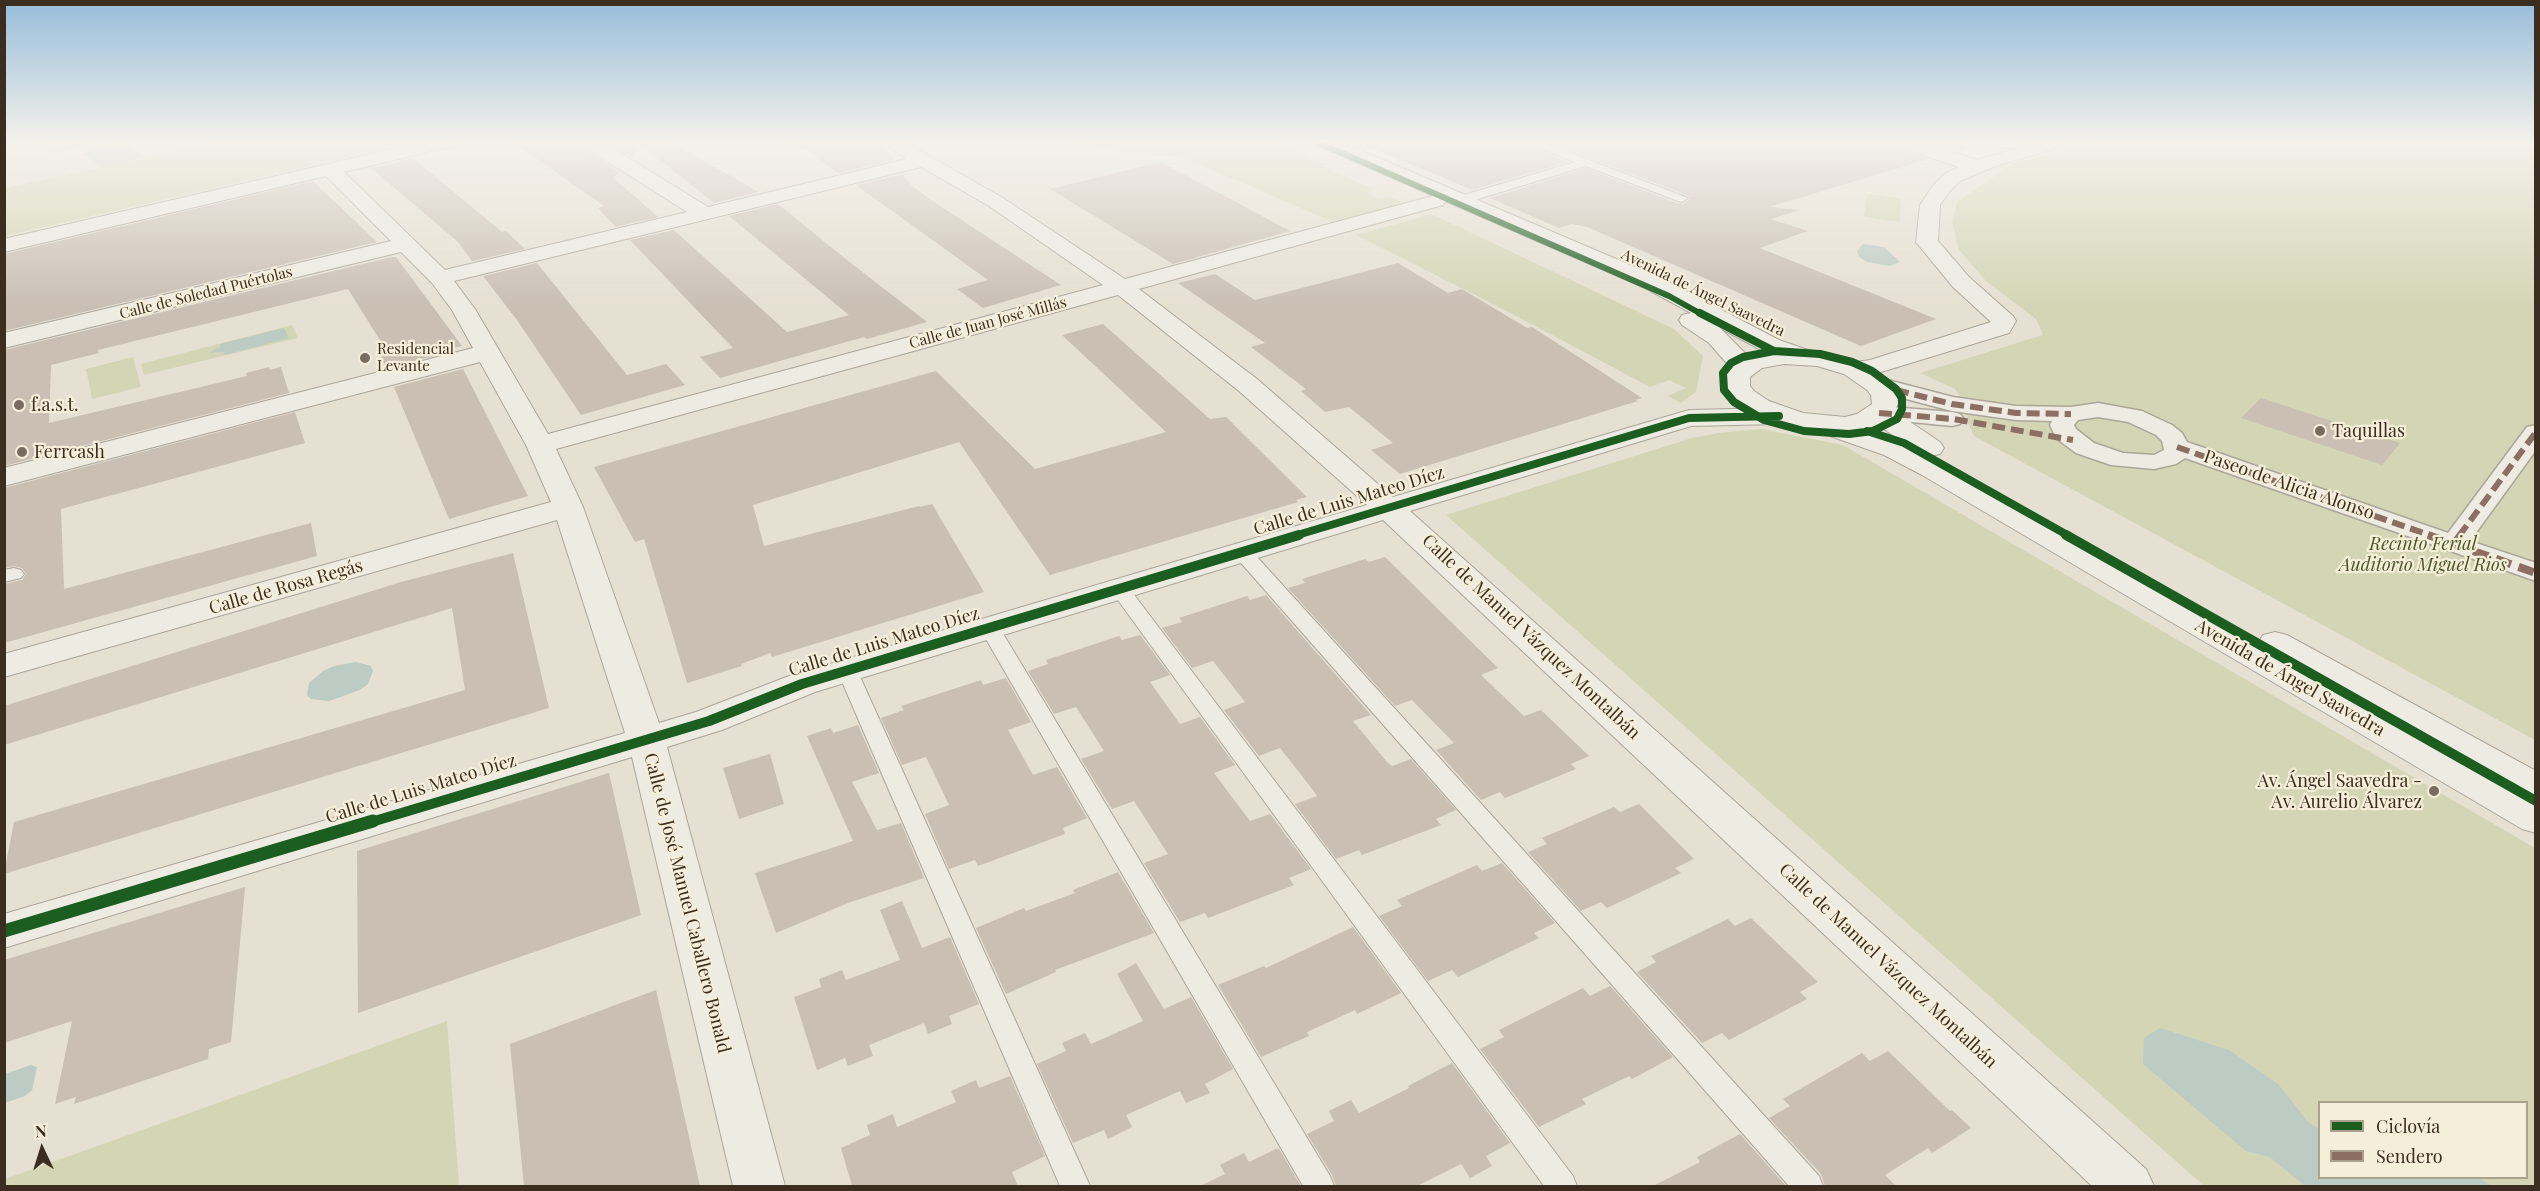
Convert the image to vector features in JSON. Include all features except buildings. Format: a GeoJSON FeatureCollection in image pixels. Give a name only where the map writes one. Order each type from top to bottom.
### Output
{"type":"FeatureCollection","features":[{"type":"Feature","properties":{"kind":"street"},"geometry":{"type":"LineString","coordinates":[[4,246],[209,198]]}},
{"type":"Feature","properties":{"kind":"street","name":"Calle de José Manuel Caballero Bonald"},"geometry":{"type":"LineString","coordinates":[[359,198],[440,278],[463,309],[540,445],[568,507],[646,739],[759,1186]]}},
{"type":"Feature","properties":{"kind":"street"},"geometry":{"type":"LineString","coordinates":[[679,198],[704,213]]}},
{"type":"Feature","properties":{"kind":"street"},"geometry":{"type":"LineString","coordinates":[[440,278],[769,198]]}},
{"type":"Feature","properties":{"kind":"street","name":"Calle de Manuel Vázquez Montalbán"},"geometry":{"type":"LineString","coordinates":[[989,198],[1122,287],[1248,385],[1388,507],[2127,1186]]}},
{"type":"Feature","properties":{"kind":"street","name":"Avenida de Ángel Saavedra"},"geometry":{"type":"LineString","coordinates":[[1428,198],[1678,313],[1718,338],[1741,377],[1745,397],[1759,407],[1779,416]]}},
{"type":"Feature","properties":{"kind":"street","name":"Avenida de Ángel Saavedra"},"geometry":{"type":"LineString","coordinates":[[1455,198],[1653,283],[1770,345],[1802,357]]}},
{"type":"Feature","properties":{"kind":"street"},"geometry":{"type":"LineString","coordinates":[[1802,357],[1837,363],[1853,369],[1872,367],[2000,328],[2004,321],[1961,282],[1927,242],[1930,205],[1935,198]]}},
{"type":"Feature","properties":{"kind":"street","name":"Calle de Juan José Millás"},"geometry":{"type":"LineString","coordinates":[[540,445],[1436,201]]}},
{"type":"Feature","properties":{"kind":"street","name":"Calle de Soledad Puértolas"},"geometry":{"type":"LineString","coordinates":[[4,341],[407,244]]}},
{"type":"Feature","properties":{"kind":"street"},"geometry":{"type":"LineString","coordinates":[[4,477],[487,352]]}},
{"type":"Feature","properties":{"kind":"street","name":"Calle de Luis Mateo Díez"},"geometry":{"type":"LineString","coordinates":[[1689,418],[1697,410],[1709,406],[1741,377],[1768,358],[1802,357]]}},
{"type":"Feature","properties":{"kind":"street","name":"Avenida de Ángel Saavedra"},"geometry":{"type":"LineString","coordinates":[[1853,369],[1877,398],[1952,462],[2535,789]]}},
{"type":"Feature","properties":{"kind":"street"},"geometry":{"type":"LineString","coordinates":[[1877,398],[1952,404],[2016,413],[2071,414],[2098,410],[2133,416],[2164,430],[2174,438],[2177,447],[2175,454],[2167,459],[2138,462],[2102,455],[2073,440],[2065,433],[2062,425],[2064,419],[2071,414]]}},
{"type":"Feature","properties":{"kind":"street"},"geometry":{"type":"LineString","coordinates":[[1779,416],[1821,424],[1855,423],[1877,398]]}},
{"type":"Feature","properties":{"kind":"street"},"geometry":{"type":"LineString","coordinates":[[1877,398],[1953,419],[2073,440]]}},
{"type":"Feature","properties":{"kind":"street","name":"Calle de Luis Mateo Díez"},"geometry":{"type":"LineString","coordinates":[[4,931],[709,721],[802,684],[847,670],[1689,418],[1779,416]]}},
{"type":"Feature","properties":{"kind":"street","name":"Avenida de Ángel Saavedra"},"geometry":{"type":"LineString","coordinates":[[1821,424],[1894,448],[1932,469],[2535,819]]}},
{"type":"Feature","properties":{"kind":"street"},"geometry":{"type":"LineString","coordinates":[[2454,544],[2535,432]]}},
{"type":"Feature","properties":{"kind":"street","name":"Paseo de Alicia Alonso"},"geometry":{"type":"LineString","coordinates":[[2177,447],[2535,573]]}},
{"type":"Feature","properties":{"kind":"street","name":"Calle de Rosa Regás"},"geometry":{"type":"LineString","coordinates":[[4,666],[568,507]]}},
{"type":"Feature","properties":{"kind":"lane"},"geometry":{"type":"LineString","coordinates":[[1461,200],[1469,198]]}},
{"type":"Feature","properties":{"kind":"lane"},"geometry":{"type":"LineString","coordinates":[[1242,551],[1808,1186]]}},
{"type":"Feature","properties":{"kind":"lane"},"geometry":{"type":"LineString","coordinates":[[1119,588],[1562,1186]]}},
{"type":"Feature","properties":{"kind":"lane"},"geometry":{"type":"LineString","coordinates":[[989,627],[1319,1186]]}},
{"type":"Feature","properties":{"kind":"lane"},"geometry":{"type":"LineString","coordinates":[[847,670],[1075,1186]]}},
{"type":"Feature","properties":{"kind":"green space"},"geometry":{"type":"Polygon","coordinates":[[[5,198],[172,198],[5,236],[5,198]]]}},
{"type":"Feature","properties":{"kind":"green space"},"geometry":{"type":"Polygon","coordinates":[[[1276,198],[1394,198],[1406,203],[1333,222],[1276,198]]]}},
{"type":"Feature","properties":{"kind":"green space"},"geometry":{"type":"Polygon","coordinates":[[[1867,198],[1901,198],[1899,222],[1864,217],[1867,198]]]}},
{"type":"Feature","properties":{"kind":"green space","name":"Recinto Ferial Auditorio Miguel Rios"},"geometry":{"type":"Polygon","coordinates":[[[1963,198],[2535,198],[2535,740],[1974,436],[1967,421],[1967,406],[1955,389],[1920,373],[2043,335],[2036,319],[1987,282],[1959,250],[1952,221],[1957,202],[1963,198]]]}},
{"type":"Feature","properties":{"kind":"green space"},"geometry":{"type":"Polygon","coordinates":[[[1432,214],[1674,329],[1703,356],[1696,392],[1681,403],[1667,396],[1686,388],[1669,380],[1650,387],[1505,310],[1356,235],[1432,214]]]}},
{"type":"Feature","properties":{"kind":"green space"},"geometry":{"type":"Polygon","coordinates":[[[292,325],[298,338],[144,375],[141,364],[292,325]]]}},
{"type":"Feature","properties":{"kind":"green space"},"geometry":{"type":"Polygon","coordinates":[[[133,357],[141,387],[92,399],[86,369],[133,357]]]}},
{"type":"Feature","properties":{"kind":"green space"},"geometry":{"type":"Polygon","coordinates":[[[1761,429],[1843,445],[2535,848],[2535,1186],[2204,1186],[1446,515],[1692,438],[1761,429]]]}},
{"type":"Feature","properties":{"kind":"green space"},"geometry":{"type":"Polygon","coordinates":[[[447,1021],[459,1186],[5,1186],[5,1179],[447,1021]]]}},
{"type":"Feature","properties":{"kind":"shaded area"},"geometry":{"type":"Polygon","coordinates":[[[1863,244],[1884,247],[1900,262],[1889,266],[1867,262],[1859,257],[1857,251],[1863,244]]]}},
{"type":"Feature","properties":{"kind":"shaded area"},"geometry":{"type":"Polygon","coordinates":[[[284,328],[289,338],[225,355],[223,352],[209,353],[220,347],[220,344],[284,328]]]}},
{"type":"Feature","properties":{"kind":"shaded area"},"geometry":{"type":"Polygon","coordinates":[[[356,662],[371,666],[373,671],[368,684],[360,690],[329,701],[311,699],[307,695],[309,683],[323,671],[334,666],[356,662]]]}},
{"type":"Feature","properties":{"kind":"shaded area"},"geometry":{"type":"Polygon","coordinates":[[[2160,1028],[2229,1050],[2278,1084],[2308,1122],[2318,1128],[2318,1179],[2481,1179],[2491,1186],[2305,1186],[2270,1157],[2246,1151],[2143,1064],[2144,1038],[2160,1028]]]}},
{"type":"Feature","properties":{"kind":"shaded area"},"geometry":{"type":"Polygon","coordinates":[[[31,1065],[37,1067],[32,1090],[25,1096],[5,1103],[5,1074],[31,1065]]]}},
{"type":"Feature","properties":{"kind":"marked path"},"geometry":{"type":"LineString","coordinates":[[1896,390],[1952,404],[2016,413],[2071,414]]}},
{"type":"Feature","properties":{"kind":"marked path"},"geometry":{"type":"LineString","coordinates":[[1879,413],[1953,419],[2073,440]]}},
{"type":"Feature","properties":{"kind":"marked path"},"geometry":{"type":"LineString","coordinates":[[2454,544],[2536,432]]}},
{"type":"Feature","properties":{"kind":"marked path"},"geometry":{"type":"LineString","coordinates":[[2177,447],[2536,573]]}},
{"type":"Feature","properties":{"kind":"cycle path"},"geometry":{"type":"LineString","coordinates":[[1444,198],[1669,296],[1774,351]]}},
{"type":"Feature","properties":{"kind":"cycle path"},"geometry":{"type":"LineString","coordinates":[[1774,351],[1820,354],[1852,362],[1872,371],[1896,389],[1902,398],[1902,409],[1897,419],[1873,431],[1849,434],[1804,431],[1764,420],[1734,402],[1724,390],[1723,373],[1731,363],[1743,357],[1774,351]]}},
{"type":"Feature","properties":{"kind":"cycle path"},"geometry":{"type":"LineString","coordinates":[[4,931],[709,721],[802,684],[1689,418],[1779,416]]}},
{"type":"Feature","properties":{"kind":"cycle path"},"geometry":{"type":"LineString","coordinates":[[1867,431],[1904,443],[2536,801]]}},
{"type":"Feature","properties":{"kind":"place","name":"Residencial Levante"},"geometry":{"type":"Point","coordinates":[365,358]}},
{"type":"Feature","properties":{"kind":"place","name":"f.a.s.t."},"geometry":{"type":"Point","coordinates":[19,405]}},
{"type":"Feature","properties":{"kind":"place","name":"Taquillas"},"geometry":{"type":"Point","coordinates":[2320,431]}},
{"type":"Feature","properties":{"kind":"place","name":"Ferrcash"},"geometry":{"type":"Point","coordinates":[22,452]}},
{"type":"Feature","properties":{"kind":"place","name":"Av. Ángel Saavedra - Av. Aurelio Álvarez"},"geometry":{"type":"Point","coordinates":[2434,791]}}]}
